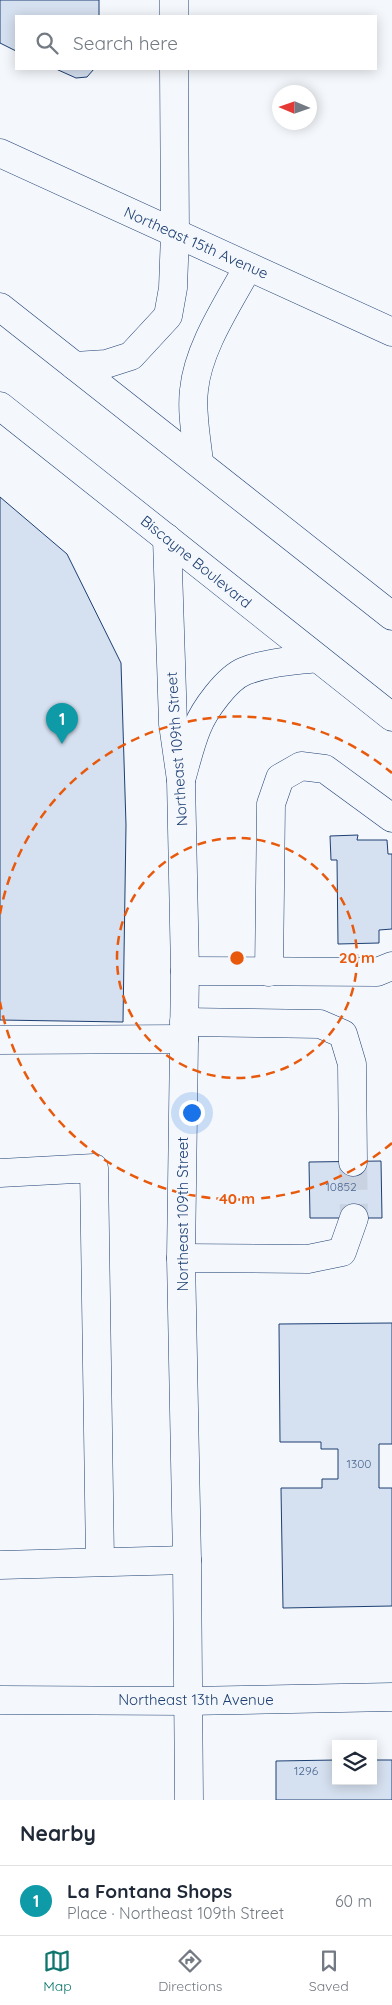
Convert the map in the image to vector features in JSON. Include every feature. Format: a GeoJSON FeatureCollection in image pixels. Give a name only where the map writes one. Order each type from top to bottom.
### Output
{"type":"FeatureCollection","features":[{"type":"Feature","properties":{"kind":"street"},"geometry":{"type":"LineString","coordinates":[[174,0],[174,15]]}},
{"type":"Feature","properties":{"kind":"street"},"geometry":{"type":"LineString","coordinates":[[75,366],[106,364],[131,356],[168,316],[172,288],[175,234],[174,70]]}},
{"type":"Feature","properties":{"kind":"street","name":"Northeast 15th Avenue"},"geometry":{"type":"LineString","coordinates":[[0,153],[392,332]]}},
{"type":"Feature","properties":{"kind":"street"},"geometry":{"type":"LineString","coordinates":[[199,464],[194,417],[194,390],[204,350],[248,267]]}},
{"type":"Feature","properties":{"kind":"street"},"geometry":{"type":"LineString","coordinates":[[0,307],[392,616]]}},
{"type":"Feature","properties":{"kind":"street","name":"Biscayne Boulevard"},"geometry":{"type":"LineString","coordinates":[[0,406],[392,717]]}},
{"type":"Feature","properties":{"kind":"street","name":"Northeast 109th Street"},"geometry":{"type":"LineString","coordinates":[[167,538],[173,724],[181,780],[185,971],[181,1258],[188,1560],[187,1701],[189,1800]]}},
{"type":"Feature","properties":{"kind":"street"},"geometry":{"type":"LineString","coordinates":[[181,780],[197,726],[219,692],[237,675],[246,670],[279,662],[317,658]]}},
{"type":"Feature","properties":{"kind":"street"},"geometry":{"type":"LineString","coordinates":[[269,972],[271,804],[280,778],[301,766],[325,769],[392,818]]}},
{"type":"Feature","properties":{"kind":"street"},"geometry":{"type":"LineString","coordinates":[[185,971],[377,972],[392,966]]}},
{"type":"Feature","properties":{"kind":"street"},"geometry":{"type":"LineString","coordinates":[[0,1040],[320,1024],[343,1034],[352,1064],[353,1162]]}},
{"type":"Feature","properties":{"kind":"street"},"geometry":{"type":"LineString","coordinates":[[0,1173],[94,1168],[100,1561]]}},
{"type":"Feature","properties":{"kind":"street"},"geometry":{"type":"LineString","coordinates":[[181,1258],[308,1259],[342,1252],[354,1218]]}},
{"type":"Feature","properties":{"kind":"street"},"geometry":{"type":"LineString","coordinates":[[0,1565],[188,1560]]}},
{"type":"Feature","properties":{"kind":"street","name":"Northeast 13th Avenue"},"geometry":{"type":"LineString","coordinates":[[0,1700],[187,1701],[392,1697]]}},
{"type":"Feature","properties":{"kind":"building"},"geometry":{"type":"Polygon","coordinates":[[[0,0],[99,0],[99,15],[15,15],[15,50],[0,43],[0,0]]]}},
{"type":"Feature","properties":{"kind":"building"},"geometry":{"type":"Polygon","coordinates":[[[58,70],[93,70],[87,77],[76,78],[58,70]]]}},
{"type":"Feature","properties":{"kind":"building"},"geometry":{"type":"Polygon","coordinates":[[[0,497],[67,554],[121,663],[126,825],[123,1022],[0,1020],[0,497]]]}},
{"type":"Feature","properties":{"kind":"building"},"geometry":{"type":"Polygon","coordinates":[[[358,835],[357,840],[387,840],[388,854],[392,854],[392,929],[379,930],[379,943],[338,944],[337,860],[331,860],[330,836],[358,835]]]}},
{"type":"Feature","properties":{"kind":"building"},"geometry":{"type":"Polygon","coordinates":[[[381,1161],[382,1218],[310,1218],[309,1162],[381,1161]]]}},
{"type":"Feature","properties":{"kind":"building"},"geometry":{"type":"Polygon","coordinates":[[[392,1323],[392,1444],[379,1444],[379,1488],[392,1488],[392,1606],[283,1608],[281,1488],[322,1488],[322,1479],[338,1479],[338,1449],[321,1449],[321,1442],[280,1442],[279,1324],[392,1323]]]}},
{"type":"Feature","properties":{"kind":"building"},"geometry":{"type":"Polygon","coordinates":[[[332,1760],[332,1785],[377,1785],[377,1760],[392,1760],[392,1800],[276,1800],[276,1761],[332,1760]]]}},
{"type":"Feature","properties":{"kind":"tunnel"},"geometry":{"type":"LineString","coordinates":[[353,1162],[354,1218]]}},
{"type":"Feature","properties":{"kind":"place","name":"La Fontana Shops"},"geometry":{"type":"Point","coordinates":[62,744]}}]}
